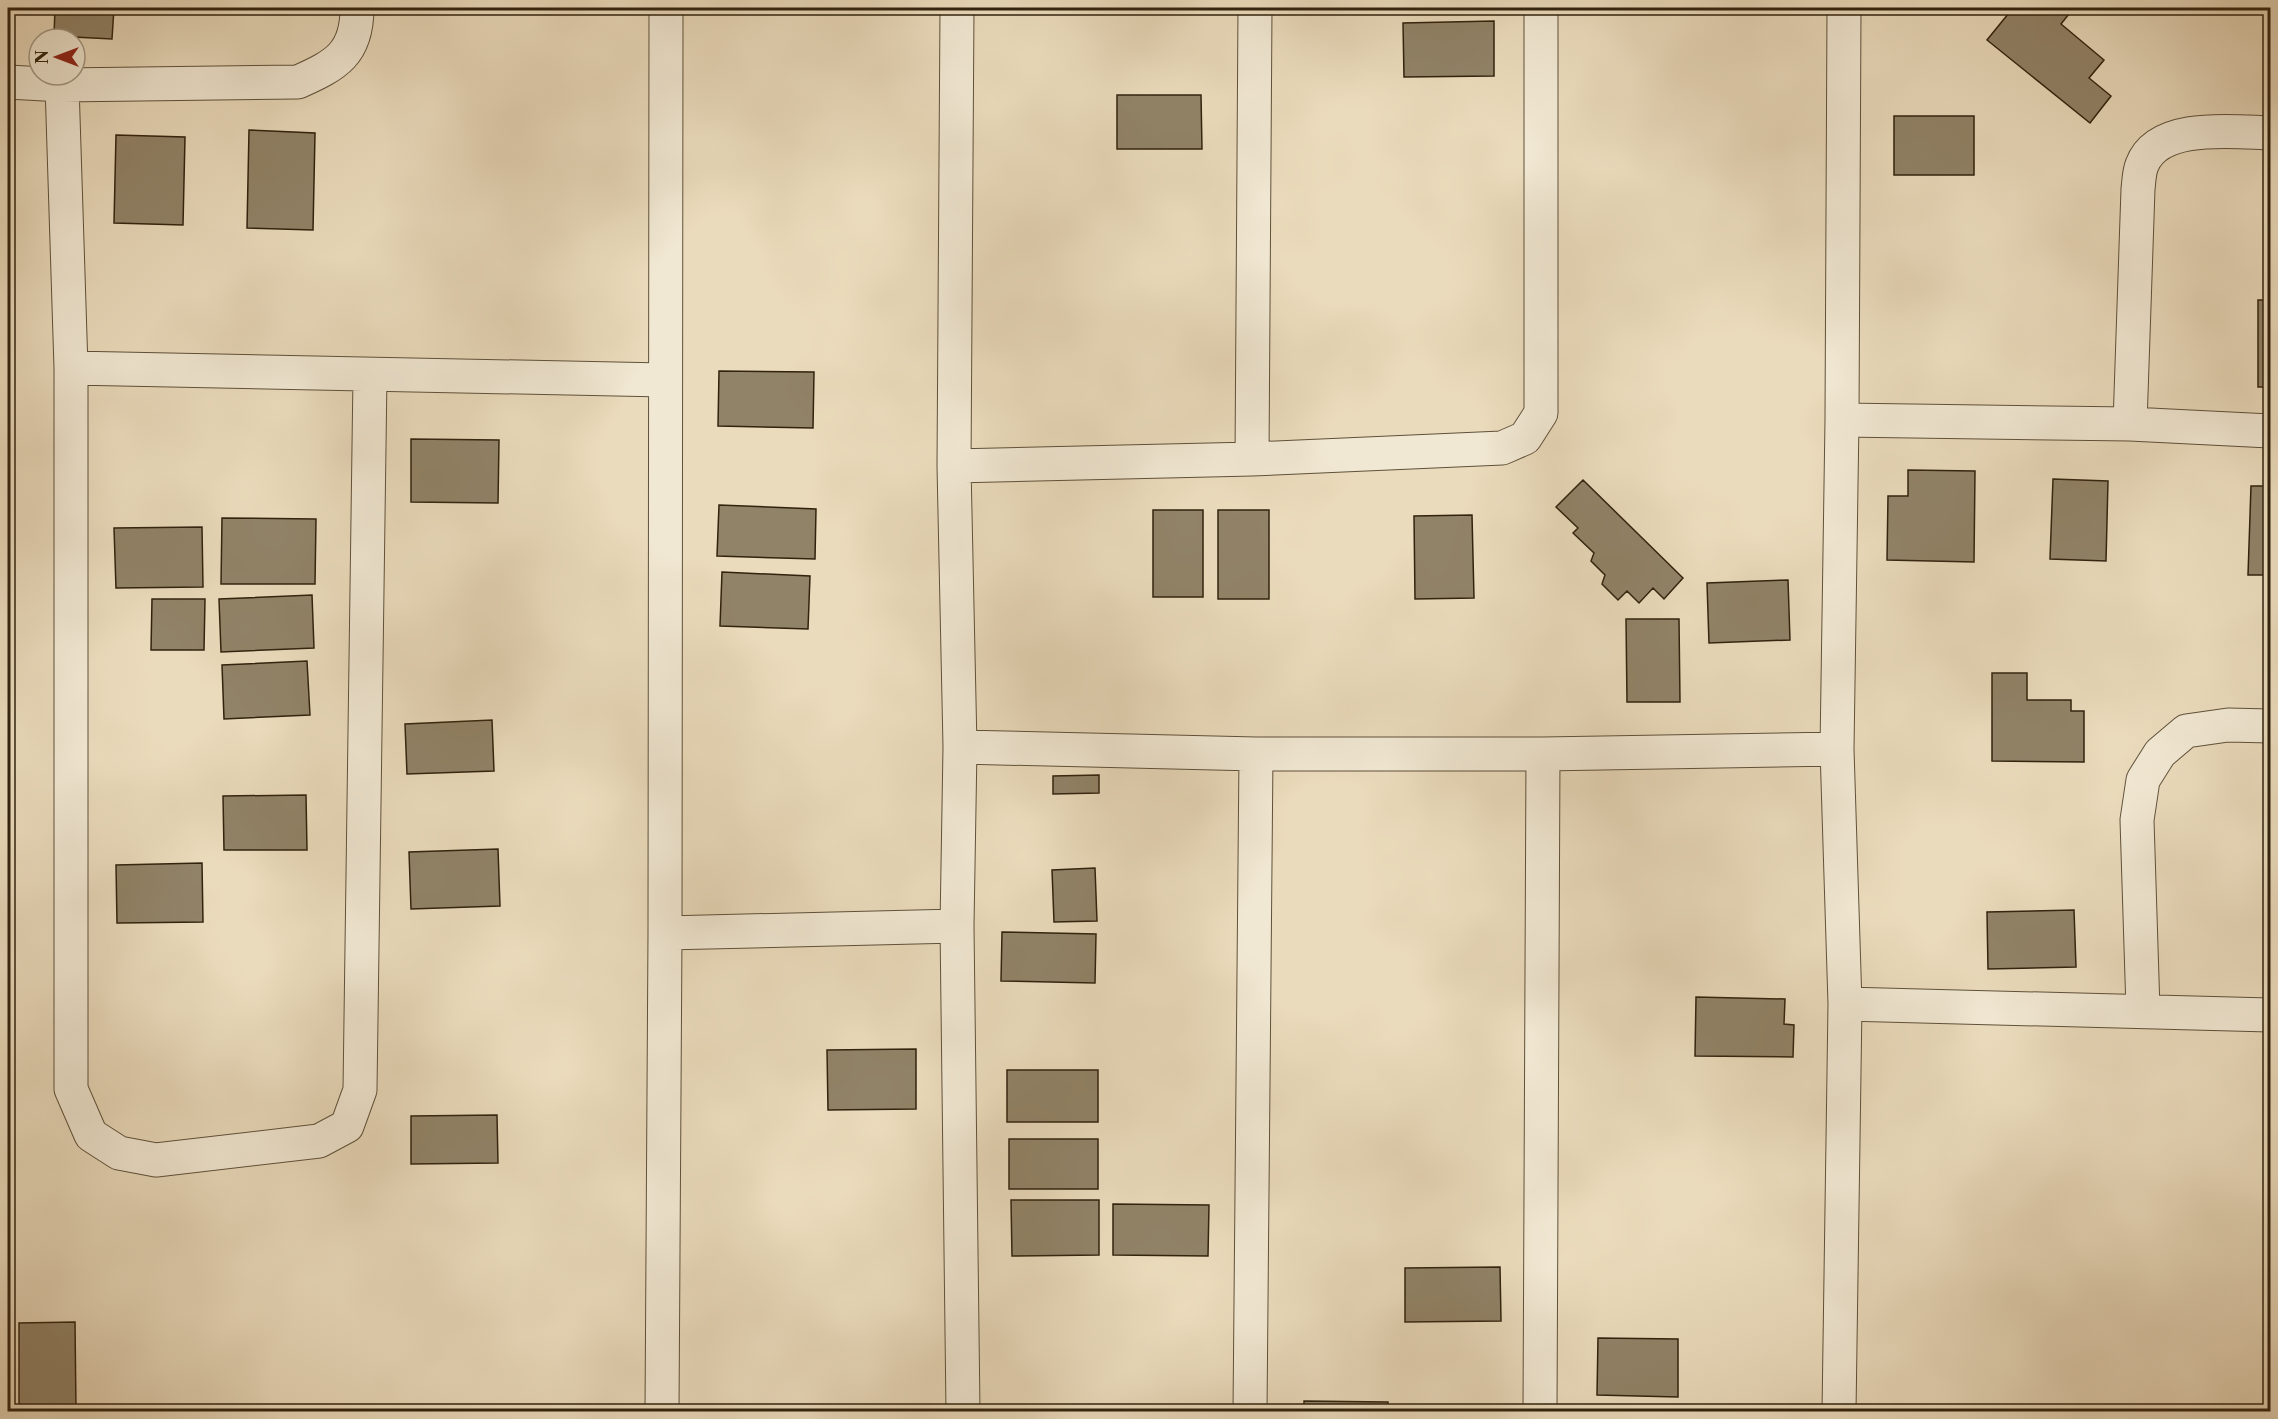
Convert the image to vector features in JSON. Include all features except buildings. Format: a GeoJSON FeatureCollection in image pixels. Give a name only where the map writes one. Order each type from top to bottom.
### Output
{"type":"FeatureCollection","features":[{"type":"Feature","properties":{"kind":"street"},"geometry":{"type":"LineString","coordinates":[[87,85],[298,82],[324,70],[347,52],[357,17],[357,8]]}},
{"type":"Feature","properties":{"kind":"street"},"geometry":{"type":"LineString","coordinates":[[662,1412],[666,8]]}},
{"type":"Feature","properties":{"kind":"street"},"geometry":{"type":"LineString","coordinates":[[957,8],[954,466],[960,747],[957,926],[963,1412]]}},
{"type":"Feature","properties":{"kind":"street"},"geometry":{"type":"LineString","coordinates":[[1252,459],[1255,8]]}},
{"type":"Feature","properties":{"kind":"street"},"geometry":{"type":"LineString","coordinates":[[954,466],[1252,459],[1502,448],[1525,438],[1541,413],[1541,8]]}},
{"type":"Feature","properties":{"kind":"street"},"geometry":{"type":"LineString","coordinates":[[1839,1412],[1845,1004],[1838,748],[1844,8]]}},
{"type":"Feature","properties":{"kind":"street"},"geometry":{"type":"LineString","coordinates":[[8,82],[27,83]]}},
{"type":"Feature","properties":{"kind":"street"},"geometry":{"type":"LineString","coordinates":[[62,87],[71,368],[71,1089],[91,1135],[119,1153],[156,1160],[320,1141],[347,1126],[360,1089],[370,375]]}},
{"type":"Feature","properties":{"kind":"street"},"geometry":{"type":"LineString","coordinates":[[2130,424],[2138,189],[2142,164],[2154,148],[2175,136],[2211,131],[2271,133]]}},
{"type":"Feature","properties":{"kind":"street"},"geometry":{"type":"LineString","coordinates":[[71,368],[664,380]]}},
{"type":"Feature","properties":{"kind":"street"},"geometry":{"type":"LineString","coordinates":[[1842,420],[2130,424],[2271,431]]}},
{"type":"Feature","properties":{"kind":"street"},"geometry":{"type":"LineString","coordinates":[[2143,1010],[2137,820],[2143,780],[2160,753],[2186,731],[2228,725],[2271,726]]}},
{"type":"Feature","properties":{"kind":"street"},"geometry":{"type":"LineString","coordinates":[[960,747],[1256,754],[1544,754],[1838,748]]}},
{"type":"Feature","properties":{"kind":"street"},"geometry":{"type":"LineString","coordinates":[[1250,1412],[1256,754]]}},
{"type":"Feature","properties":{"kind":"street"},"geometry":{"type":"LineString","coordinates":[[1540,1412],[1544,754]]}},
{"type":"Feature","properties":{"kind":"street"},"geometry":{"type":"LineString","coordinates":[[665,933],[957,926]]}},
{"type":"Feature","properties":{"kind":"street"},"geometry":{"type":"LineString","coordinates":[[1845,1004],[2271,1015]]}}]}
